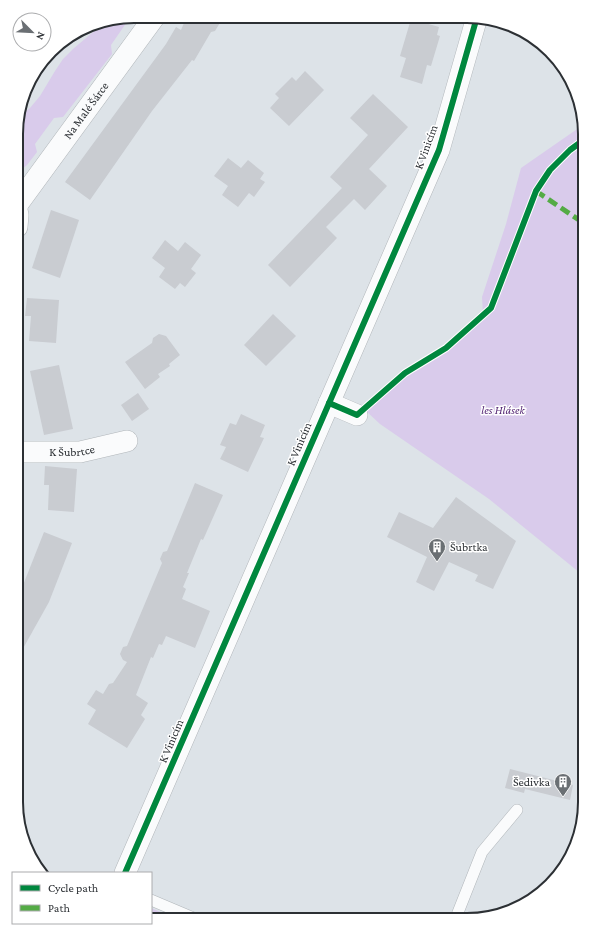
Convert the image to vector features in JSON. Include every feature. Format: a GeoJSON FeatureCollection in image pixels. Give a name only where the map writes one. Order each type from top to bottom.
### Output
{"type":"FeatureCollection","features":[{"type":"Feature","properties":{"kind":"street","name":"Na Malé Šárce"},"geometry":{"type":"LineString","coordinates":[[23,197],[150,23]]}},
{"type":"Feature","properties":{"kind":"street","name":"K Vinicím"},"geometry":{"type":"LineString","coordinates":[[125,872],[439,150],[475,24]]}},
{"type":"Feature","properties":{"kind":"street"},"geometry":{"type":"LineString","coordinates":[[329,403],[357,415]]}},
{"type":"Feature","properties":{"kind":"street","name":"K Šubrtce"},"geometry":{"type":"LineString","coordinates":[[23,452],[80,452],[127,441]]}},
{"type":"Feature","properties":{"kind":"lane"},"geometry":{"type":"LineString","coordinates":[[458,913],[482,852],[517,810]]}},
{"type":"Feature","properties":{"kind":"lane"},"geometry":{"type":"LineString","coordinates":[[152,900],[182,913]]}},
{"type":"Feature","properties":{"kind":"green space"},"geometry":{"type":"Polygon","coordinates":[[[126,23],[111,45],[112,54],[63,117],[54,118],[35,144],[37,152],[23,168],[23,134],[25,112],[40,96],[63,59],[96,30],[112,25],[126,23]]]}},
{"type":"Feature","properties":{"kind":"green space","name":"les Hlásek"},"geometry":{"type":"Polygon","coordinates":[[[578,128],[578,571],[489,499],[380,424],[366,411],[379,395],[405,373],[424,360],[454,346],[483,314],[482,297],[506,224],[521,168],[578,128]]]}},
{"type":"Feature","properties":{"kind":"green space"},"geometry":{"type":"Polygon","coordinates":[[[152,908],[163,913],[152,913],[152,908]]]}},
{"type":"Feature","properties":{"kind":"building"},"geometry":{"type":"Polygon","coordinates":[[[184,23],[220,23],[215,31],[211,32],[194,61],[192,60],[152,111],[90,200],[65,182],[166,44],[176,27],[181,30],[184,23]]]}},
{"type":"Feature","properties":{"kind":"building"},"geometry":{"type":"Polygon","coordinates":[[[410,23],[425,23],[439,27],[437,35],[440,36],[431,66],[427,65],[422,84],[400,77],[406,58],[400,56],[410,23]]]}},
{"type":"Feature","properties":{"kind":"building"},"geometry":{"type":"Polygon","coordinates":[[[305,71],[324,90],[289,126],[270,108],[279,98],[275,94],[292,77],[296,81],[305,71]]]}},
{"type":"Feature","properties":{"kind":"building"},"geometry":{"type":"Polygon","coordinates":[[[373,94],[408,127],[369,169],[387,186],[365,210],[354,199],[326,227],[337,238],[290,287],[268,265],[342,188],[330,177],[368,135],[350,118],[373,94]]]}},
{"type":"Feature","properties":{"kind":"building"},"geometry":{"type":"Polygon","coordinates":[[[228,158],[241,168],[248,160],[264,173],[260,179],[265,182],[254,197],[249,193],[238,207],[222,195],[228,186],[214,176],[228,158]]]}},
{"type":"Feature","properties":{"kind":"building"},"geometry":{"type":"Polygon","coordinates":[[[51,210],[79,220],[60,278],[32,268],[51,210]]]}},
{"type":"Feature","properties":{"kind":"building"},"geometry":{"type":"Polygon","coordinates":[[[165,240],[178,251],[185,242],[201,255],[191,269],[196,273],[185,287],[180,283],[175,289],[159,277],[165,268],[152,258],[165,240]]]}},
{"type":"Feature","properties":{"kind":"building"},"geometry":{"type":"Polygon","coordinates":[[[27,298],[59,300],[56,343],[29,341],[31,316],[25,316],[27,298]]]}},
{"type":"Feature","properties":{"kind":"building"},"geometry":{"type":"Polygon","coordinates":[[[273,314],[296,336],[266,366],[244,345],[273,314]]]}},
{"type":"Feature","properties":{"kind":"building"},"geometry":{"type":"Polygon","coordinates":[[[159,334],[166,336],[180,355],[169,364],[170,366],[158,374],[160,377],[145,389],[125,362],[152,343],[153,338],[159,334]]]}},
{"type":"Feature","properties":{"kind":"building"},"geometry":{"type":"Polygon","coordinates":[[[59,365],[73,429],[44,435],[30,371],[59,365]]]}},
{"type":"Feature","properties":{"kind":"building"},"geometry":{"type":"Polygon","coordinates":[[[138,393],[149,409],[132,421],[121,405],[138,393]]]}},
{"type":"Feature","properties":{"kind":"building"},"geometry":{"type":"Polygon","coordinates":[[[241,414],[265,425],[260,437],[264,438],[248,472],[220,459],[226,447],[220,445],[230,423],[236,425],[241,414]]]}},
{"type":"Feature","properties":{"kind":"building"},"geometry":{"type":"Polygon","coordinates":[[[45,466],[77,469],[74,512],[48,510],[49,485],[44,485],[45,466]]]}},
{"type":"Feature","properties":{"kind":"building"},"geometry":{"type":"Polygon","coordinates":[[[195,483],[223,495],[203,540],[201,539],[187,573],[189,573],[183,587],[186,589],[182,599],[210,611],[195,648],[166,636],[162,645],[159,644],[153,658],[151,657],[136,695],[148,703],[141,715],[145,719],[127,748],[88,724],[96,710],[87,704],[96,690],[103,694],[109,684],[113,683],[127,662],[123,660],[120,654],[123,647],[127,646],[162,563],[160,559],[163,552],[167,551],[195,483]]]}},
{"type":"Feature","properties":{"kind":"building"},"geometry":{"type":"Polygon","coordinates":[[[456,497],[516,541],[493,589],[475,581],[478,575],[449,562],[434,591],[416,582],[427,557],[387,537],[399,512],[433,528],[456,497]]]}},
{"type":"Feature","properties":{"kind":"building"},"geometry":{"type":"Polygon","coordinates":[[[44,532],[72,543],[49,602],[23,648],[23,585],[44,532]]]}},
{"type":"Feature","properties":{"kind":"building","name":"Šedivka"},"geometry":{"type":"Polygon","coordinates":[[[510,769],[573,785],[570,800],[525,789],[524,793],[505,788],[510,769]]]}},
{"type":"Feature","properties":{"kind":"marked path"},"geometry":{"type":"LineString","coordinates":[[536,191],[578,219]]}},
{"type":"Feature","properties":{"kind":"cycle path"},"geometry":{"type":"LineString","coordinates":[[125,872],[439,150],[475,24]]}},
{"type":"Feature","properties":{"kind":"cycle path"},"geometry":{"type":"LineString","coordinates":[[329,403],[357,415],[405,373],[446,348],[491,308],[536,191],[550,170],[578,144]]}},
{"type":"Feature","properties":{"kind":"place","name":"Šubrtka"},"geometry":{"type":"Point","coordinates":[437,562]}},
{"type":"Feature","properties":{"kind":"place","name":"Šedivka"},"geometry":{"type":"Point","coordinates":[563,797]}}]}
